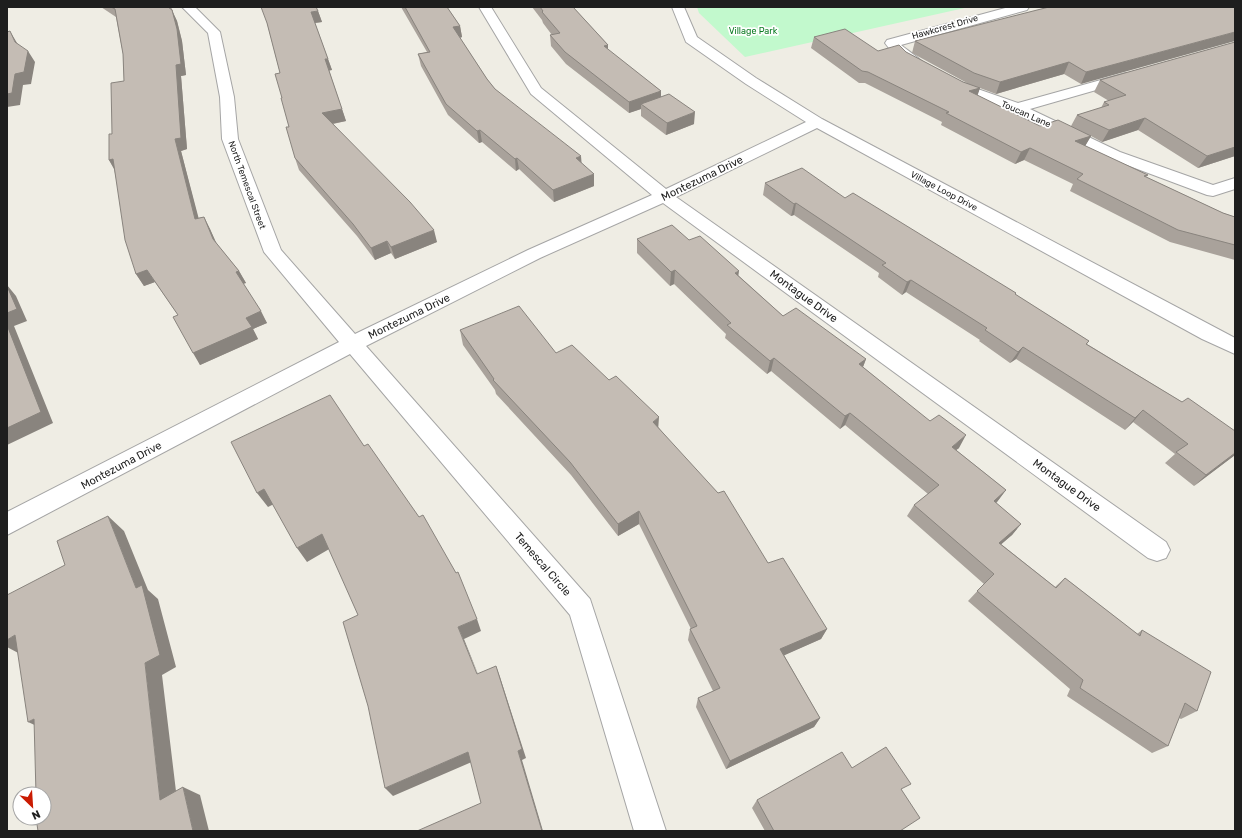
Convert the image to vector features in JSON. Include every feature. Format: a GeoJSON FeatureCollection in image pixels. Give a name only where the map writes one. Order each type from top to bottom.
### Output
{"type":"FeatureCollection","features":[{"type":"Feature","properties":{"kind":"street","name":"North Temescal Street"},"geometry":{"type":"LineString","coordinates":[[188,7],[214,32],[227,97],[230,139],[250,195],[273,252],[352,344]]}},
{"type":"Feature","properties":{"kind":"street","name":"Montague Drive"},"geometry":{"type":"LineString","coordinates":[[485,7],[536,91],[664,196],[1157,550]]}},
{"type":"Feature","properties":{"kind":"street","name":"Village Loop Drive"},"geometry":{"type":"LineString","coordinates":[[678,7],[691,38],[752,81],[817,122],[1235,347]]}},
{"type":"Feature","properties":{"kind":"street","name":"Hawkcrest Drive"},"geometry":{"type":"LineString","coordinates":[[892,43],[1023,7]]}},
{"type":"Feature","properties":{"kind":"street","name":"Toucan Lane"},"geometry":{"type":"LineString","coordinates":[[892,43],[908,59],[964,89],[1017,108],[1114,155],[1213,191],[1235,182]]}},
{"type":"Feature","properties":{"kind":"street"},"geometry":{"type":"LineString","coordinates":[[1017,108],[1137,74]]}},
{"type":"Feature","properties":{"kind":"street","name":"Montezuma Drive"},"geometry":{"type":"LineString","coordinates":[[7,524],[352,344],[534,254],[664,196],[817,122]]}},
{"type":"Feature","properties":{"kind":"street","name":"Temescal Circle"},"geometry":{"type":"LineString","coordinates":[[352,344],[582,608],[650,831]]}},
{"type":"Feature","properties":{"kind":"green space","name":"Village Park"},"geometry":{"type":"Polygon","coordinates":[[[697,7],[969,7],[745,57],[699,13],[697,7]]]}},
{"type":"Feature","properties":{"kind":"building"},"geometry":{"type":"Polygon","coordinates":[[[111,7],[168,7],[172,10],[177,29],[181,64],[176,65],[181,138],[175,139],[195,219],[204,217],[213,239],[239,271],[236,272],[261,311],[246,318],[252,327],[193,353],[173,317],[178,315],[147,270],[136,274],[125,240],[113,159],[109,160],[109,134],[112,134],[111,83],[124,81],[123,54],[115,9],[111,7]]]}},
{"type":"Feature","properties":{"kind":"building"},"geometry":{"type":"Polygon","coordinates":[[[261,7],[316,7],[318,11],[311,12],[328,59],[325,59],[342,109],[322,113],[410,202],[434,230],[391,247],[387,241],[371,248],[353,224],[295,158],[286,127],[289,127],[275,74],[280,73],[267,23],[261,7]]]}},
{"type":"Feature","properties":{"kind":"building"},"geometry":{"type":"Polygon","coordinates":[[[405,7],[447,7],[460,26],[453,27],[495,89],[581,156],[576,158],[594,174],[553,190],[517,158],[515,159],[480,130],[477,131],[446,104],[418,54],[430,52],[405,7]]]}},
{"type":"Feature","properties":{"kind":"building"},"geometry":{"type":"Polygon","coordinates":[[[540,7],[573,7],[608,45],[604,46],[661,91],[629,102],[565,52],[550,35],[560,33],[542,12],[543,11],[540,7]]]}},
{"type":"Feature","properties":{"kind":"building"},"geometry":{"type":"Polygon","coordinates":[[[1049,7],[1235,7],[1235,32],[1086,72],[1069,62],[1000,82],[974,73],[915,41],[1049,7]]]}},
{"type":"Feature","properties":{"kind":"building"},"geometry":{"type":"Polygon","coordinates":[[[845,29],[878,51],[899,45],[906,52],[963,82],[980,88],[969,91],[1040,126],[1058,120],[1091,136],[1075,141],[1148,175],[1144,176],[1223,213],[1235,217],[1235,245],[1178,230],[1077,179],[1083,174],[1030,148],[1021,152],[946,113],[949,112],[868,72],[862,71],[814,37],[845,29]]]}},
{"type":"Feature","properties":{"kind":"building"},"geometry":{"type":"Polygon","coordinates":[[[10,31],[15,42],[28,51],[24,72],[15,74],[12,93],[7,94],[7,32],[10,31]]]}},
{"type":"Feature","properties":{"kind":"building"},"geometry":{"type":"Polygon","coordinates":[[[1235,42],[1235,147],[1207,156],[1145,118],[1109,130],[1077,115],[1109,105],[1104,102],[1126,95],[1100,80],[1235,42]]]}},
{"type":"Feature","properties":{"kind":"building"},"geometry":{"type":"Polygon","coordinates":[[[669,94],[695,112],[667,123],[641,104],[669,94]]]}},
{"type":"Feature","properties":{"kind":"building"},"geometry":{"type":"Polygon","coordinates":[[[802,168],[845,198],[853,193],[1016,293],[1015,294],[1089,341],[1086,344],[1182,402],[1188,398],[1235,431],[1235,453],[1206,475],[1176,452],[1188,444],[1143,410],[1135,418],[1023,347],[1018,352],[985,330],[987,328],[911,280],[907,282],[882,265],[886,263],[796,203],[794,204],[765,183],[802,168]]]}},
{"type":"Feature","properties":{"kind":"building"},"geometry":{"type":"Polygon","coordinates":[[[672,225],[689,240],[700,236],[739,271],[735,273],[783,316],[796,308],[866,359],[859,364],[930,421],[939,415],[966,435],[952,447],[1006,490],[994,501],[1021,524],[999,543],[1056,588],[1065,578],[1140,636],[1142,630],[1211,672],[1197,711],[1185,703],[1168,746],[1080,688],[1083,680],[977,591],[994,574],[914,505],[939,485],[850,413],[845,416],[774,358],[770,361],[727,325],[731,323],[675,270],[671,272],[637,239],[672,225]]]}},
{"type":"Feature","properties":{"kind":"building"},"geometry":{"type":"Polygon","coordinates":[[[7,286],[17,309],[7,313],[7,286]]]}},
{"type":"Feature","properties":{"kind":"building"},"geometry":{"type":"Polygon","coordinates":[[[519,306],[556,353],[572,345],[609,380],[616,376],[659,417],[653,422],[718,493],[724,491],[768,563],[783,558],[827,629],[780,649],[820,718],[730,761],[698,698],[720,688],[690,629],[697,626],[639,511],[618,524],[570,462],[493,380],[494,379],[460,330],[519,306]]]}},
{"type":"Feature","properties":{"kind":"building"},"geometry":{"type":"Polygon","coordinates":[[[7,325],[41,412],[7,428],[7,325]]]}},
{"type":"Feature","properties":{"kind":"building"},"geometry":{"type":"Polygon","coordinates":[[[330,395],[364,446],[368,444],[419,517],[423,515],[456,573],[458,572],[477,619],[458,627],[477,674],[496,666],[522,749],[518,751],[542,831],[417,831],[481,803],[468,752],[385,788],[368,706],[343,622],[358,615],[322,534],[297,548],[264,489],[257,493],[231,442],[330,395]]]}},
{"type":"Feature","properties":{"kind":"building"},"geometry":{"type":"Polygon","coordinates":[[[108,516],[136,588],[142,585],[160,655],[145,663],[160,800],[183,787],[193,831],[38,831],[37,826],[52,826],[52,786],[36,786],[34,719],[28,722],[15,635],[7,640],[7,595],[65,565],[57,541],[108,516]]]}},
{"type":"Feature","properties":{"kind":"building"},"geometry":{"type":"Polygon","coordinates":[[[886,747],[911,784],[901,789],[920,818],[900,831],[774,831],[757,800],[842,752],[852,768],[886,747]]]}}]}
